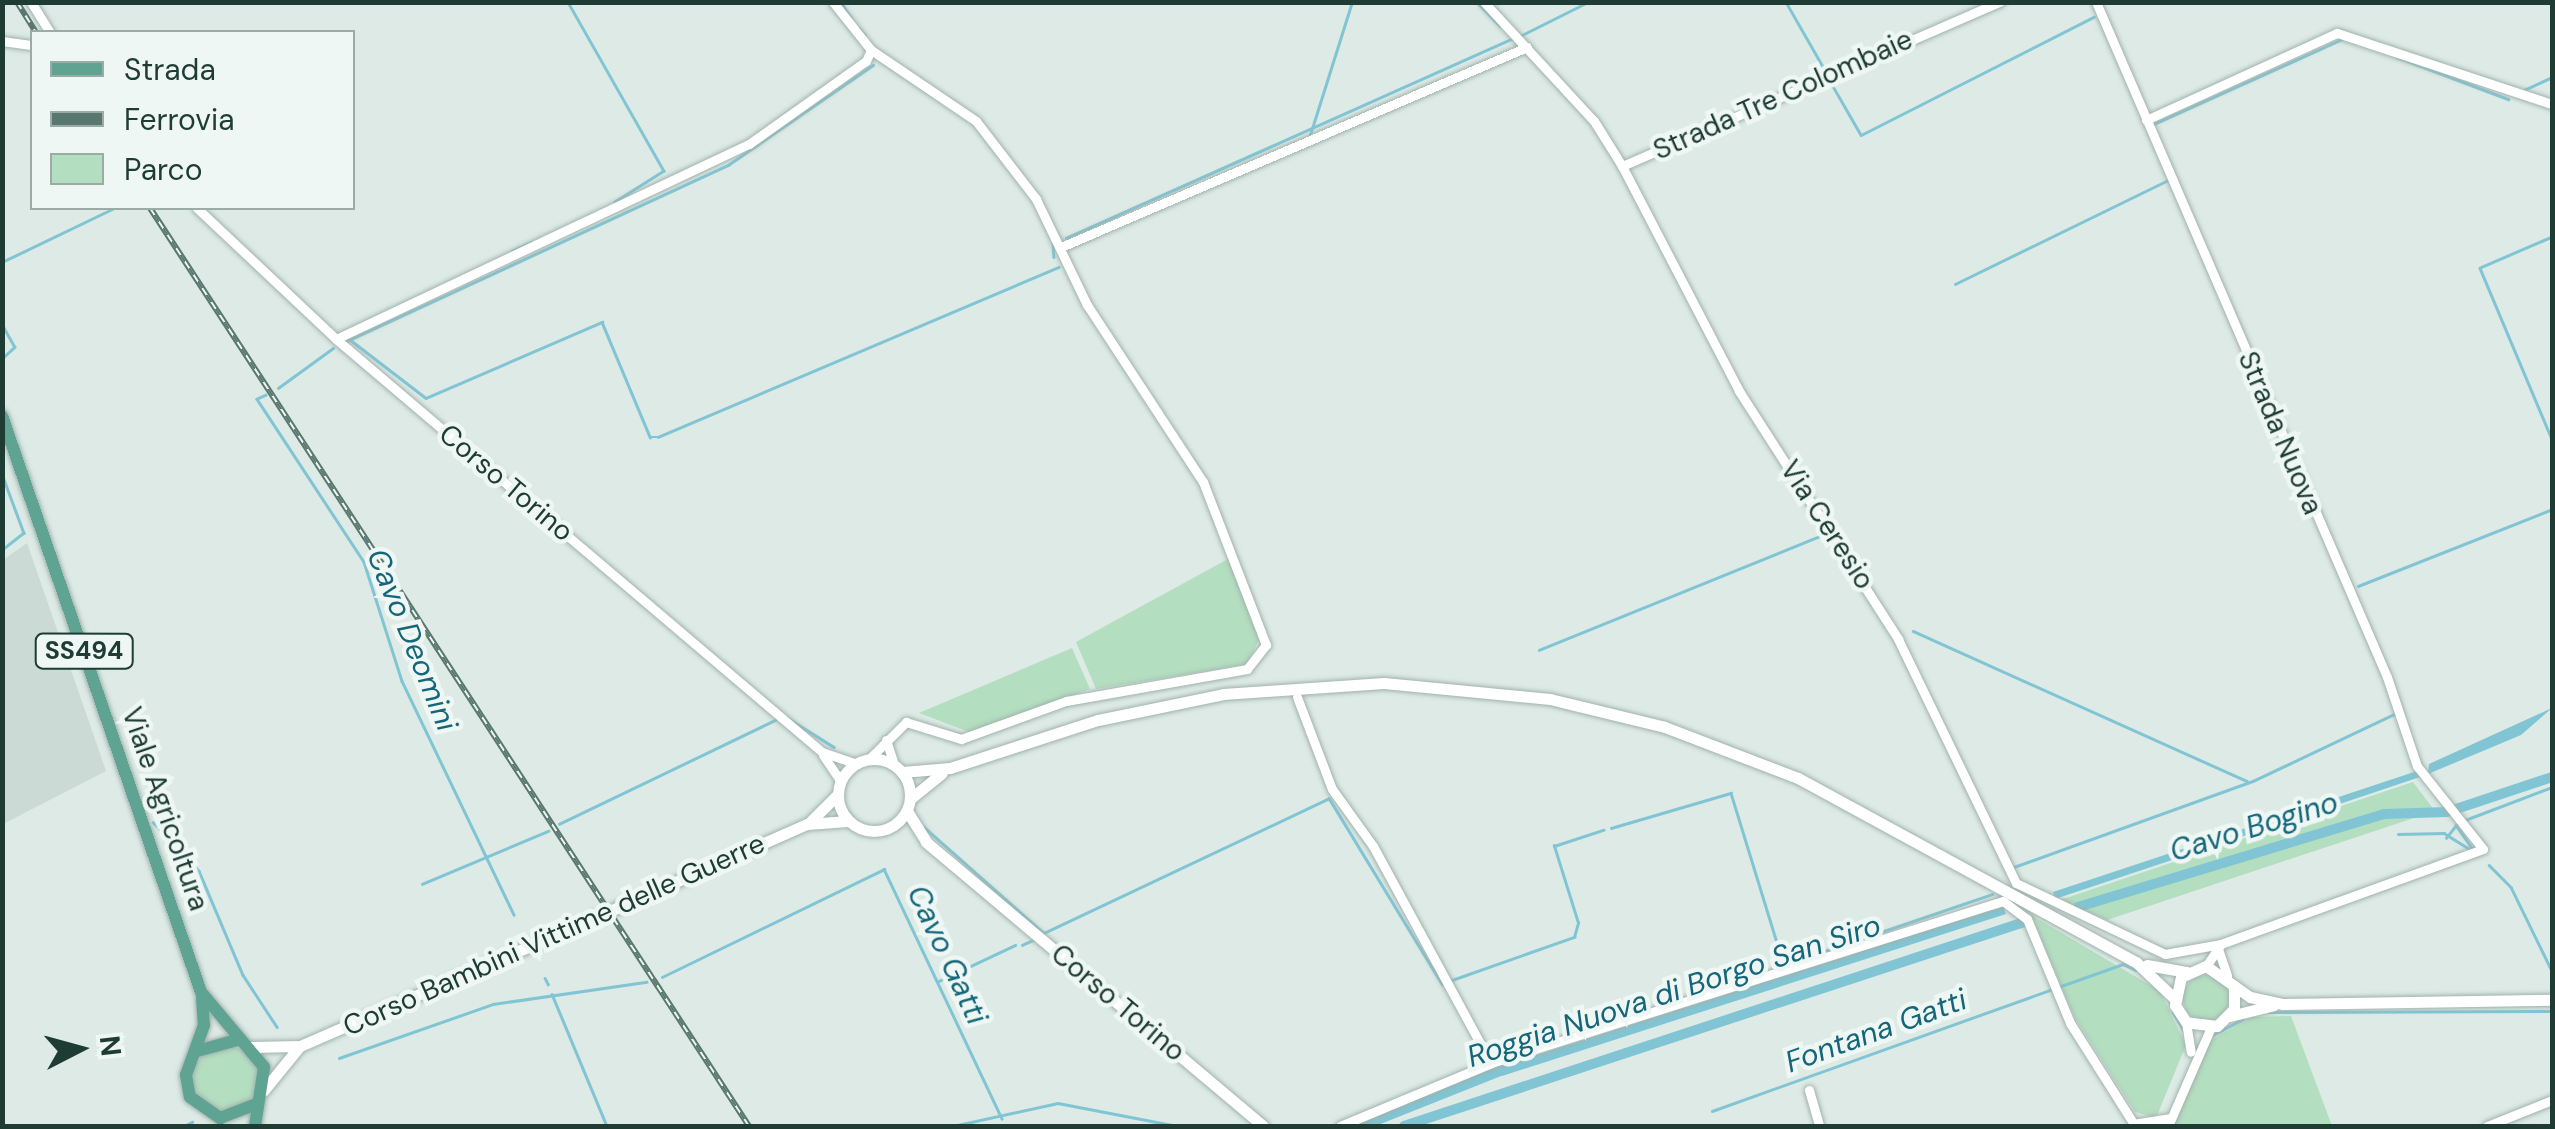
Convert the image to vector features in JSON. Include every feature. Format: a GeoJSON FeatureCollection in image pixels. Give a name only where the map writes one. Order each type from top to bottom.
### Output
{"type":"FeatureCollection","features":[{"type":"Feature","properties":{"kind":"main road","name":"Viale Agricoltura"},"geometry":{"type":"LineString","coordinates":[[2,416],[201,992],[244,1044],[260,1097],[255,1126]]}},
{"type":"Feature","properties":{"kind":"main road"},"geometry":{"type":"LineString","coordinates":[[807,824],[862,762],[898,769],[950,768],[1098,720],[1224,694],[1384,683],[1550,699],[1665,727],[1798,778],[2136,962],[2174,998],[2186,1022],[2211,1028],[2230,1016],[2284,1004],[2552,1000]]}},
{"type":"Feature","properties":{"kind":"main road"},"geometry":{"type":"LineString","coordinates":[[807,824],[848,820],[887,829],[950,768]]}},
{"type":"Feature","properties":{"kind":"main road"},"geometry":{"type":"LineString","coordinates":[[898,769],[909,805]]}},
{"type":"Feature","properties":{"kind":"main road"},"geometry":{"type":"LineString","coordinates":[[840,788],[848,820]]}},
{"type":"Feature","properties":{"kind":"main road","name":"Corso Torino"},"geometry":{"type":"LineString","coordinates":[[909,805],[926,842]]}},
{"type":"Feature","properties":{"kind":"main road","name":"Corso Bambini Vittime delle Guerre"},"geometry":{"type":"LineString","coordinates":[[244,1044],[300,1046],[807,824]]}},
{"type":"Feature","properties":{"kind":"main road","name":"Corso Torino"},"geometry":{"type":"LineString","coordinates":[[887,829],[926,842],[1262,1126]]}},
{"type":"Feature","properties":{"kind":"main road"},"geometry":{"type":"LineString","coordinates":[[2136,962],[2186,972],[2206,966],[2284,1004]]}},
{"type":"Feature","properties":{"kind":"main road"},"geometry":{"type":"LineString","coordinates":[[2174,998],[2186,972]]}},
{"type":"Feature","properties":{"kind":"main road"},"geometry":{"type":"LineString","coordinates":[[2230,1016],[2231,980]]}},
{"type":"Feature","properties":{"kind":"main road","name":"Viale Agricoltura"},"geometry":{"type":"LineString","coordinates":[[201,992],[190,1097],[230,1122],[260,1097]]}},
{"type":"Feature","properties":{"kind":"main road"},"geometry":{"type":"LineString","coordinates":[[195,1053],[244,1044]]}},
{"type":"Feature","properties":{"kind":"main road","name":"Corso Bambini Vittime delle Guerre"},"geometry":{"type":"LineString","coordinates":[[260,1097],[300,1046]]}},
{"type":"Feature","properties":{"kind":"street"},"geometry":{"type":"LineString","coordinates":[[31,2],[49,30]]}},
{"type":"Feature","properties":{"kind":"street"},"geometry":{"type":"LineString","coordinates":[[833,2],[871,50],[925,80],[994,139],[1062,247],[1088,304],[1203,482],[1266,636],[1264,656],[1223,675],[1066,701],[962,739],[906,722],[862,762]]}},
{"type":"Feature","properties":{"kind":"street","name":"Via Ceresio"},"geometry":{"type":"LineString","coordinates":[[1484,2],[1527,47],[1622,166],[1739,392],[1898,638],[2010,876],[2165,954],[2219,946],[2483,849]]}},
{"type":"Feature","properties":{"kind":"street","name":"Strada Tre Colombaie"},"geometry":{"type":"LineString","coordinates":[[1622,166],[2000,2]]}},
{"type":"Feature","properties":{"kind":"street","name":"Strada Nuova"},"geometry":{"type":"LineString","coordinates":[[2096,2],[2387,677],[2416,766],[2423,780],[2483,849]]}},
{"type":"Feature","properties":{"kind":"street"},"geometry":{"type":"LineString","coordinates":[[2146,120],[2337,33],[2552,104]]}},
{"type":"Feature","properties":{"kind":"street"},"geometry":{"type":"LineString","coordinates":[[2,42],[30,45]]}},
{"type":"Feature","properties":{"kind":"street"},"geometry":{"type":"LineString","coordinates":[[1062,247],[1527,47]]}},
{"type":"Feature","properties":{"kind":"street"},"geometry":{"type":"LineString","coordinates":[[336,339],[724,160],[871,50]]}},
{"type":"Feature","properties":{"kind":"street","name":"Corso Torino"},"geometry":{"type":"LineString","coordinates":[[200,210],[336,339],[822,752],[840,788]]}},
{"type":"Feature","properties":{"kind":"street"},"geometry":{"type":"LineString","coordinates":[[1298,697],[1332,790],[1373,846],[1491,1064]]}},
{"type":"Feature","properties":{"kind":"street"},"geometry":{"type":"LineString","coordinates":[[886,739],[898,769]]}},
{"type":"Feature","properties":{"kind":"street","name":"Corso Torino"},"geometry":{"type":"LineString","coordinates":[[822,752],[862,762]]}},
{"type":"Feature","properties":{"kind":"street"},"geometry":{"type":"LineString","coordinates":[[1340,1126],[1491,1064],[2003,902],[2027,919],[2070,1023],[2134,1125],[2170,1122],[2192,1055],[2211,1028]]}},
{"type":"Feature","properties":{"kind":"street"},"geometry":{"type":"LineString","coordinates":[[2206,966],[2219,946]]}},
{"type":"Feature","properties":{"kind":"street"},"geometry":{"type":"LineString","coordinates":[[2219,946],[2231,980]]}},
{"type":"Feature","properties":{"kind":"street"},"geometry":{"type":"LineString","coordinates":[[2186,1022],[2192,1055]]}},
{"type":"Feature","properties":{"kind":"street"},"geometry":{"type":"LineString","coordinates":[[1809,1090],[1819,1126]]}},
{"type":"Feature","properties":{"kind":"street"},"geometry":{"type":"LineString","coordinates":[[2487,1126],[2552,1100]]}},
{"type":"Feature","properties":{"kind":"shaded area"},"geometry":{"type":"Polygon","coordinates":[[[27,543],[106,771],[3,824],[3,560],[27,543]]]}},
{"type":"Feature","properties":{"kind":"green space"},"geometry":{"type":"Polygon","coordinates":[[[1228,559],[1261,634],[1248,664],[1096,689],[1076,642],[1228,559]]]}},
{"type":"Feature","properties":{"kind":"green space"},"geometry":{"type":"Polygon","coordinates":[[[1072,648],[1090,689],[969,732],[919,713],[1072,648]]]}},
{"type":"Feature","properties":{"kind":"green space"},"geometry":{"type":"Polygon","coordinates":[[[2413,782],[2435,811],[2107,920],[2060,900],[2413,782]]]}},
{"type":"Feature","properties":{"kind":"green space"},"geometry":{"type":"Polygon","coordinates":[[[2031,915],[2160,991],[2186,1045],[2156,1118],[2135,1112],[2075,1018],[2031,915]]]}},
{"type":"Feature","properties":{"kind":"green space"},"geometry":{"type":"Polygon","coordinates":[[[2206,975],[2222,982],[2229,998],[2222,1014],[2206,1021],[2190,1014],[2183,998],[2190,982],[2206,975]]]}},
{"type":"Feature","properties":{"kind":"green space"},"geometry":{"type":"Polygon","coordinates":[[[2291,1016],[2332,1126],[2174,1126],[2203,1044],[2251,1017],[2291,1016]]]}},
{"type":"Feature","properties":{"kind":"green space"},"geometry":{"type":"Polygon","coordinates":[[[226,1046],[249,1056],[259,1079],[249,1102],[226,1112],[203,1102],[193,1079],[203,1056],[226,1046]]]}},
{"type":"Feature","properties":{"kind":"water"},"geometry":{"type":"Polygon","coordinates":[[[2552,708],[2521,735],[2428,774],[2429,764],[2552,708]]]}},
{"type":"Feature","properties":{"kind":"water"},"geometry":{"type":"Polygon","coordinates":[[[2417,771],[2420,777],[2055,899],[2053,892],[2417,771]]]}},
{"type":"Feature","properties":{"kind":"water"},"geometry":{"type":"Polygon","coordinates":[[[2003,906],[2006,914],[1502,1076],[1499,1067],[2003,906]]]}},
{"type":"Feature","properties":{"kind":"waterway","name":"Cavo Deomini"},"geometry":{"type":"LineString","coordinates":[[568,2],[664,171],[615,202]]}},
{"type":"Feature","properties":{"kind":"waterway"},"geometry":{"type":"LineString","coordinates":[[841,2],[851,18]]}},
{"type":"Feature","properties":{"kind":"waterway"},"geometry":{"type":"LineString","coordinates":[[1310,135],[1352,2]]}},
{"type":"Feature","properties":{"kind":"waterway"},"geometry":{"type":"LineString","coordinates":[[1477,2],[1500,26]]}},
{"type":"Feature","properties":{"kind":"waterway"},"geometry":{"type":"LineString","coordinates":[[1520,36],[1588,2]]}},
{"type":"Feature","properties":{"kind":"waterway"},"geometry":{"type":"LineString","coordinates":[[1786,2],[1825,70]]}},
{"type":"Feature","properties":{"kind":"waterway"},"geometry":{"type":"LineString","coordinates":[[1830,81],[1861,135],[2094,17]]}},
{"type":"Feature","properties":{"kind":"waterway"},"geometry":{"type":"LineString","coordinates":[[859,28],[865,35]]}},
{"type":"Feature","properties":{"kind":"waterway"},"geometry":{"type":"LineString","coordinates":[[1066,238],[1514,38]]}},
{"type":"Feature","properties":{"kind":"waterway"},"geometry":{"type":"LineString","coordinates":[[2154,124],[2342,39]]}},
{"type":"Feature","properties":{"kind":"waterway"},"geometry":{"type":"LineString","coordinates":[[2397,57],[2508,99]]}},
{"type":"Feature","properties":{"kind":"waterway"},"geometry":{"type":"LineString","coordinates":[[347,341],[728,165],[873,65]]}},
{"type":"Feature","properties":{"kind":"waterway"},"geometry":{"type":"LineString","coordinates":[[2522,91],[2552,77]]}},
{"type":"Feature","properties":{"kind":"waterway"},"geometry":{"type":"LineString","coordinates":[[1955,284],[2170,179]]}},
{"type":"Feature","properties":{"kind":"waterway"},"geometry":{"type":"LineString","coordinates":[[2,262],[110,210]]}},
{"type":"Feature","properties":{"kind":"waterway"},"geometry":{"type":"LineString","coordinates":[[2552,237],[2480,268],[2552,439]]}},
{"type":"Feature","properties":{"kind":"waterway","name":"Cavo Deomini"},"geometry":{"type":"LineString","coordinates":[[512,251],[531,242]]}},
{"type":"Feature","properties":{"kind":"waterway"},"geometry":{"type":"LineString","coordinates":[[1053,244],[1054,257]]}},
{"type":"Feature","properties":{"kind":"waterway"},"geometry":{"type":"LineString","coordinates":[[348,338],[426,398],[602,322],[650,437],[658,437],[1058,267]]}},
{"type":"Feature","properties":{"kind":"waterway"},"geometry":{"type":"LineString","coordinates":[[2,324],[15,347],[2,359]]}},
{"type":"Feature","properties":{"kind":"waterway","name":"Cavo Deomini"},"geometry":{"type":"LineString","coordinates":[[278,388],[333,348]]}},
{"type":"Feature","properties":{"kind":"waterway","name":"Cavo Deomini"},"geometry":{"type":"LineString","coordinates":[[266,395],[257,399],[364,562],[402,681],[514,915]]}},
{"type":"Feature","properties":{"kind":"waterway"},"geometry":{"type":"LineString","coordinates":[[2,474],[24,533],[2,550]]}},
{"type":"Feature","properties":{"kind":"waterway"},"geometry":{"type":"LineString","coordinates":[[2358,586],[2552,509]]}},
{"type":"Feature","properties":{"kind":"waterway"},"geometry":{"type":"LineString","coordinates":[[1539,650],[1827,533]]}},
{"type":"Feature","properties":{"kind":"waterway"},"geometry":{"type":"LineString","coordinates":[[1913,631],[2247,781]]}},
{"type":"Feature","properties":{"kind":"waterway"},"geometry":{"type":"LineString","coordinates":[[2011,868],[2253,781],[2394,714]]}},
{"type":"Feature","properties":{"kind":"waterway"},"geometry":{"type":"LineString","coordinates":[[783,715],[834,747]]}},
{"type":"Feature","properties":{"kind":"waterway"},"geometry":{"type":"LineString","coordinates":[[559,824],[775,720]]}},
{"type":"Feature","properties":{"kind":"waterway","name":"Cavo Bogino"},"geometry":{"type":"LineString","coordinates":[[2453,810],[2552,777]]}},
{"type":"Feature","properties":{"kind":"waterway"},"geometry":{"type":"LineString","coordinates":[[2465,820],[2552,787]]}},
{"type":"Feature","properties":{"kind":"waterway"},"geometry":{"type":"LineString","coordinates":[[1611,828],[1731,793],[1784,965],[1992,894]]}},
{"type":"Feature","properties":{"kind":"waterway"},"geometry":{"type":"LineString","coordinates":[[924,827],[1044,933],[1329,798],[1442,984]]}},
{"type":"Feature","properties":{"kind":"waterway","name":"Cavo Bogino"},"geometry":{"type":"LineString","coordinates":[[2078,907],[2384,814],[2447,812]]}},
{"type":"Feature","properties":{"kind":"waterway","name":"Cavo Gatti"},"geometry":{"type":"LineString","coordinates":[[153,822],[199,871],[243,975],[277,1027]]}},
{"type":"Feature","properties":{"kind":"waterway"},"geometry":{"type":"LineString","coordinates":[[2456,825],[2474,851]]}},
{"type":"Feature","properties":{"kind":"waterway"},"geometry":{"type":"LineString","coordinates":[[2446,838],[2456,825]]}},
{"type":"Feature","properties":{"kind":"waterway"},"geometry":{"type":"LineString","coordinates":[[1449,981],[1574,937],[1578,923],[1554,846],[1603,830]]}},
{"type":"Feature","properties":{"kind":"waterway","name":"Cavo Deomini"},"geometry":{"type":"LineString","coordinates":[[422,884],[548,831]]}},
{"type":"Feature","properties":{"kind":"waterway"},"geometry":{"type":"LineString","coordinates":[[2398,834],[2444,833],[2471,850]]}},
{"type":"Feature","properties":{"kind":"waterway"},"geometry":{"type":"LineString","coordinates":[[2489,865],[2511,887],[2552,971]]}},
{"type":"Feature","properties":{"kind":"waterway","name":"Cavo Gatti"},"geometry":{"type":"LineString","coordinates":[[662,977],[884,869],[1002,1119]]}},
{"type":"Feature","properties":{"kind":"waterway","name":"Cavo Bogino"},"geometry":{"type":"LineString","coordinates":[[1404,1126],[2024,922]]}},
{"type":"Feature","properties":{"kind":"waterway"},"geometry":{"type":"LineString","coordinates":[[1022,945],[1033,940]]}},
{"type":"Feature","properties":{"kind":"waterway"},"geometry":{"type":"LineString","coordinates":[[939,981],[1015,945]]}},
{"type":"Feature","properties":{"kind":"waterway","name":"Fontana Gatti"},"geometry":{"type":"LineString","coordinates":[[2061,986],[2123,964],[2136,970]]}},
{"type":"Feature","properties":{"kind":"waterway","name":"Cavo Deomini"},"geometry":{"type":"LineString","coordinates":[[545,978],[548,984]]}},
{"type":"Feature","properties":{"kind":"waterway","name":"Cavo Gatti"},"geometry":{"type":"LineString","coordinates":[[339,1058],[493,1004],[646,982]]}},
{"type":"Feature","properties":{"kind":"waterway","name":"Fontana Gatti"},"geometry":{"type":"LineString","coordinates":[[1712,1111],[2052,989]]}},
{"type":"Feature","properties":{"kind":"waterway","name":"Cavo Deomini"},"geometry":{"type":"LineString","coordinates":[[552,994],[607,1126]]}},
{"type":"Feature","properties":{"kind":"waterway","name":"Fontana Gatti"},"geometry":{"type":"LineString","coordinates":[[2269,1012],[2552,1011]]}},
{"type":"Feature","properties":{"kind":"waterway","name":"Fontana Gatti"},"geometry":{"type":"LineString","coordinates":[[2173,1012],[2184,1031]]}},
{"type":"Feature","properties":{"kind":"waterway","name":"Fontana Gatti"},"geometry":{"type":"LineString","coordinates":[[2211,1036],[2243,1019]]}},
{"type":"Feature","properties":{"kind":"waterway","name":"Roggia Nuova di Borgo San Siro"},"geometry":{"type":"LineString","coordinates":[[1362,1126],[1513,1066]]}},
{"type":"Feature","properties":{"kind":"waterway","name":"Fontana Gatti"},"geometry":{"type":"LineString","coordinates":[[953,1126],[1058,1103],[1177,1126]]}},
{"type":"Feature","properties":{"kind":"waterway"},"geometry":{"type":"LineString","coordinates":[[184,1126],[192,1122]]}},
{"type":"Feature","properties":{"kind":"railway"},"geometry":{"type":"LineString","coordinates":[[17,2],[35,30]]}},
{"type":"Feature","properties":{"kind":"railway"},"geometry":{"type":"LineString","coordinates":[[151,210],[749,1126]]}}]}
